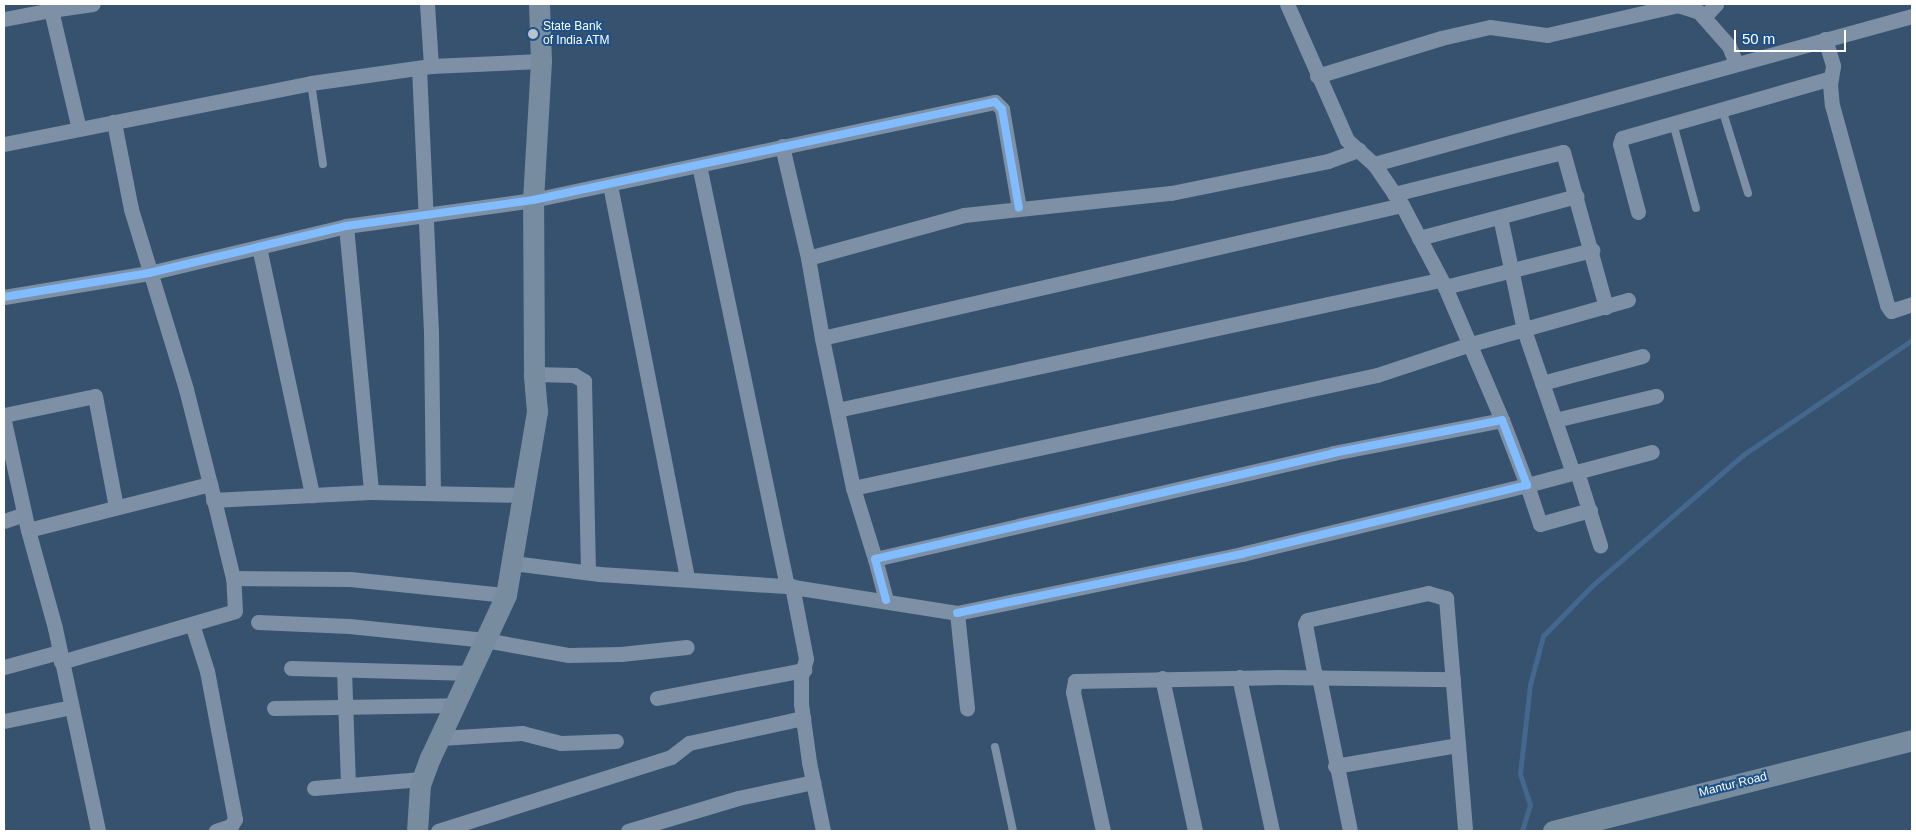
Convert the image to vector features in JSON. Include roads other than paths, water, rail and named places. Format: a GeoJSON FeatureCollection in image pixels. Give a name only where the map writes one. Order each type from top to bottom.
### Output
{"type":"FeatureCollection","features":[{"type":"Feature","properties":{"kind":"street"},"geometry":{"type":"LineString","coordinates":[[4,20],[50,7],[92,4]]}},
{"type":"Feature","properties":{"kind":"street"},"geometry":{"type":"LineString","coordinates":[[427,4],[425,67],[426,216],[433,492]]}},
{"type":"Feature","properties":{"kind":"street"},"geometry":{"type":"LineString","coordinates":[[417,831],[422,779],[506,595],[538,411],[534,374],[533,200],[541,60],[539,4]]}},
{"type":"Feature","properties":{"kind":"street"},"geometry":{"type":"LineString","coordinates":[[1287,4],[1317,76],[1347,140],[1374,164],[1398,200],[1442,284],[1471,344],[1527,485],[1540,524],[1590,510]]}},
{"type":"Feature","properties":{"kind":"street"},"geometry":{"type":"LineString","coordinates":[[1704,18],[1716,4]]}},
{"type":"Feature","properties":{"kind":"street"},"geometry":{"type":"LineString","coordinates":[[1317,76],[1441,38],[1490,27],[1547,35],[1678,5],[1693,8],[1704,18],[1729,46],[1736,63]]}},
{"type":"Feature","properties":{"kind":"street"},"geometry":{"type":"LineString","coordinates":[[50,7],[79,129]]}},
{"type":"Feature","properties":{"kind":"street"},"geometry":{"type":"LineString","coordinates":[[1374,164],[1912,16]]}},
{"type":"Feature","properties":{"kind":"street"},"geometry":{"type":"LineString","coordinates":[[1825,39],[1833,66],[1831,78],[1832,105],[1887,305],[1892,311],[1912,304]]}},
{"type":"Feature","properties":{"kind":"street"},"geometry":{"type":"LineString","coordinates":[[4,144],[311,83],[425,67],[541,60]]}},
{"type":"Feature","properties":{"kind":"street"},"geometry":{"type":"LineString","coordinates":[[1638,212],[1620,141],[1625,136],[1831,78]]}},
{"type":"Feature","properties":{"kind":"street"},"geometry":{"type":"LineString","coordinates":[[4,297],[149,273],[346,226],[533,200],[610,185],[782,146],[995,102],[1002,109],[1019,208]]}},
{"type":"Feature","properties":{"kind":"street"},"geometry":{"type":"LineString","coordinates":[[4,667],[60,657],[192,624],[235,611],[233,578],[210,484],[186,389],[149,273],[131,208],[114,122]]}},
{"type":"Feature","properties":{"kind":"street"},"geometry":{"type":"LineString","coordinates":[[782,146],[808,258],[822,338],[853,488],[886,600]]}},
{"type":"Feature","properties":{"kind":"street"},"geometry":{"type":"LineString","coordinates":[[808,258],[964,215],[1171,193],[1328,161],[1358,150]]}},
{"type":"Feature","properties":{"kind":"street"},"geometry":{"type":"LineString","coordinates":[[822,338],[1398,200],[1563,152],[1577,196],[1606,306]]}},
{"type":"Feature","properties":{"kind":"street"},"geometry":{"type":"LineString","coordinates":[[699,165],[806,659],[800,687],[803,718],[813,782],[824,831]]}},
{"type":"Feature","properties":{"kind":"street"},"geometry":{"type":"LineString","coordinates":[[610,185],[687,579]]}},
{"type":"Feature","properties":{"kind":"street"},"geometry":{"type":"LineString","coordinates":[[1419,238],[1577,196]]}},
{"type":"Feature","properties":{"kind":"street"},"geometry":{"type":"LineString","coordinates":[[1500,217],[1524,330],[1555,420],[1590,510],[1600,545]]}},
{"type":"Feature","properties":{"kind":"street"},"geometry":{"type":"LineString","coordinates":[[346,226],[371,492]]}},
{"type":"Feature","properties":{"kind":"street"},"geometry":{"type":"LineString","coordinates":[[259,247],[312,495]]}},
{"type":"Feature","properties":{"kind":"street"},"geometry":{"type":"LineString","coordinates":[[837,410],[1512,270],[1592,250]]}},
{"type":"Feature","properties":{"kind":"street"},"geometry":{"type":"LineString","coordinates":[[853,488],[1377,375],[1471,344],[1628,300]]}},
{"type":"Feature","properties":{"kind":"street"},"geometry":{"type":"LineString","coordinates":[[1542,383],[1642,356]]}},
{"type":"Feature","properties":{"kind":"street"},"geometry":{"type":"LineString","coordinates":[[534,374],[574,375],[584,382],[588,572]]}},
{"type":"Feature","properties":{"kind":"street"},"geometry":{"type":"LineString","coordinates":[[4,415],[95,396],[116,507]]}},
{"type":"Feature","properties":{"kind":"street"},"geometry":{"type":"LineString","coordinates":[[1555,420],[1656,396]]}},
{"type":"Feature","properties":{"kind":"street"},"geometry":{"type":"LineString","coordinates":[[875,559],[1324,455],[1502,420]]}},
{"type":"Feature","properties":{"kind":"street"},"geometry":{"type":"LineString","coordinates":[[4,421],[24,514],[60,657],[98,831]]}},
{"type":"Feature","properties":{"kind":"street"},"geometry":{"type":"LineString","coordinates":[[513,563],[588,572],[789,586],[886,600],[957,613],[1242,554],[1527,485],[1652,452]]}},
{"type":"Feature","properties":{"kind":"street"},"geometry":{"type":"LineString","coordinates":[[28,530],[210,484]]}},
{"type":"Feature","properties":{"kind":"street"},"geometry":{"type":"LineString","coordinates":[[213,500],[371,492],[524,495]]}},
{"type":"Feature","properties":{"kind":"street"},"geometry":{"type":"LineString","coordinates":[[4,520],[24,514]]}},
{"type":"Feature","properties":{"kind":"street"},"geometry":{"type":"LineString","coordinates":[[233,578],[350,579],[506,595]]}},
{"type":"Feature","properties":{"kind":"street"},"geometry":{"type":"LineString","coordinates":[[1350,831],[1305,624],[1307,620],[1436,593],[1446,598],[1465,831]]}},
{"type":"Feature","properties":{"kind":"street"},"geometry":{"type":"LineString","coordinates":[[957,613],[967,708]]}},
{"type":"Feature","properties":{"kind":"street"},"geometry":{"type":"LineString","coordinates":[[258,622],[349,626],[485,640],[568,655],[622,654],[687,647]]}},
{"type":"Feature","properties":{"kind":"street"},"geometry":{"type":"LineString","coordinates":[[192,624],[206,671],[235,819],[231,826],[216,831]]}},
{"type":"Feature","properties":{"kind":"street"},"geometry":{"type":"LineString","coordinates":[[291,668],[471,673]]}},
{"type":"Feature","properties":{"kind":"street"},"geometry":{"type":"LineString","coordinates":[[344,670],[348,785]]}},
{"type":"Feature","properties":{"kind":"street"},"geometry":{"type":"LineString","coordinates":[[657,698],[804,670]]}},
{"type":"Feature","properties":{"kind":"street"},"geometry":{"type":"LineString","coordinates":[[1239,677],[1272,831]]}},
{"type":"Feature","properties":{"kind":"street"},"geometry":{"type":"LineString","coordinates":[[1103,831],[1073,687],[1081,679],[1317,677],[1453,679]]}},
{"type":"Feature","properties":{"kind":"street"},"geometry":{"type":"LineString","coordinates":[[1162,678],[1194,831]]}},
{"type":"Feature","properties":{"kind":"street"},"geometry":{"type":"LineString","coordinates":[[274,708],[457,705]]}},
{"type":"Feature","properties":{"kind":"street"},"geometry":{"type":"LineString","coordinates":[[4,721],[71,707]]}},
{"type":"Feature","properties":{"kind":"street"},"geometry":{"type":"LineString","coordinates":[[438,831],[671,757],[689,743],[803,718]]}},
{"type":"Feature","properties":{"kind":"street"},"geometry":{"type":"LineString","coordinates":[[441,738],[522,733],[561,743],[616,740]]}},
{"type":"Feature","properties":{"kind":"street","name":"Mantur Road"},"geometry":{"type":"LineString","coordinates":[[1554,831],[1912,740]]}},
{"type":"Feature","properties":{"kind":"street"},"geometry":{"type":"LineString","coordinates":[[1335,766],[1458,745]]}},
{"type":"Feature","properties":{"kind":"street"},"geometry":{"type":"LineString","coordinates":[[314,788],[422,779]]}},
{"type":"Feature","properties":{"kind":"street"},"geometry":{"type":"LineString","coordinates":[[628,831],[683,824],[738,798],[813,782]]}},
{"type":"Feature","properties":{"kind":"lane"},"geometry":{"type":"LineString","coordinates":[[311,83],[323,164]]}},
{"type":"Feature","properties":{"kind":"lane"},"geometry":{"type":"LineString","coordinates":[[1722,109],[1748,193]]}},
{"type":"Feature","properties":{"kind":"lane"},"geometry":{"type":"LineString","coordinates":[[1673,123],[1696,208]]}},
{"type":"Feature","properties":{"kind":"lane"},"geometry":{"type":"LineString","coordinates":[[994,747],[1013,831]]}},
{"type":"Feature","properties":{"kind":"waterway"},"geometry":{"type":"LineString","coordinates":[[1522,831],[1530,805],[1520,774],[1530,685],[1543,636],[1593,585],[1743,455],[1912,340]]}},
{"type":"Feature","properties":{"kind":"place","name":"State Bank of India ATM"},"geometry":{"type":"Point","coordinates":[533,34]}}]}
